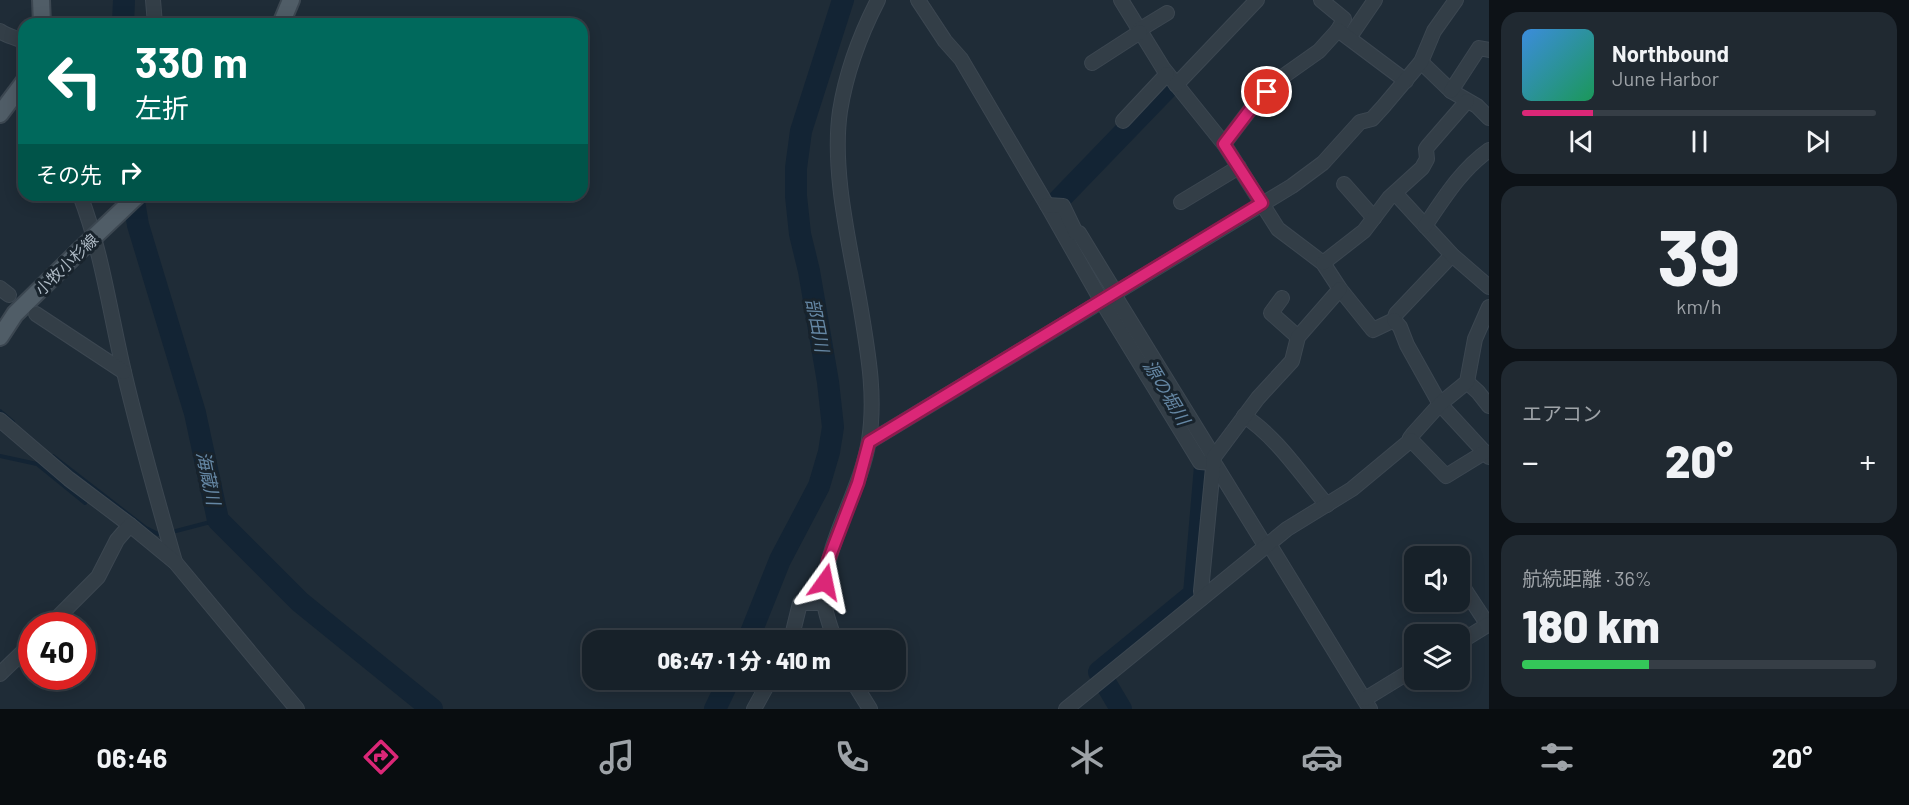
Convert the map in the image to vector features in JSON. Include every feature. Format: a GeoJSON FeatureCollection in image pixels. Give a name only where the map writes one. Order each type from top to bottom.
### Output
{"type":"FeatureCollection","features":[{"type":"Feature","properties":{"kind":"main road"},"geometry":{"type":"LineString","coordinates":[[41,0],[42,18]]}},
{"type":"Feature","properties":{"kind":"main road"},"geometry":{"type":"LineString","coordinates":[[284,18],[291,0]]}},
{"type":"Feature","properties":{"kind":"main road"},"geometry":{"type":"LineString","coordinates":[[0,114],[18,90]]}},
{"type":"Feature","properties":{"kind":"main road","name":"小牧小杉線"},"geometry":{"type":"LineString","coordinates":[[0,338],[15,314],[132,201]]}},
{"type":"Feature","properties":{"kind":"street"},"geometry":{"type":"LineString","coordinates":[[153,0],[154,18]]}},
{"type":"Feature","properties":{"kind":"street"},"geometry":{"type":"LineString","coordinates":[[832,630],[824,603],[828,561],[858,483],[869,442],[873,408],[872,371],[844,209],[839,162],[839,128],[854,56],[878,0]]}},
{"type":"Feature","properties":{"kind":"street"},"geometry":{"type":"LineString","coordinates":[[918,0],[945,41],[961,59],[1047,205],[1109,295],[1210,461],[1268,545],[1367,704],[1404,676]]}},
{"type":"Feature","properties":{"kind":"street"},"geometry":{"type":"LineString","coordinates":[[1121,0],[1171,79],[1224,144],[1278,229],[1323,263],[1340,289],[1373,330],[1394,320],[1396,314],[1452,255]]}},
{"type":"Feature","properties":{"kind":"street"},"geometry":{"type":"LineString","coordinates":[[1123,121],[1257,0]]}},
{"type":"Feature","properties":{"kind":"street"},"geometry":{"type":"LineString","coordinates":[[1321,0],[1344,19],[1343,34]]}},
{"type":"Feature","properties":{"kind":"street"},"geometry":{"type":"LineString","coordinates":[[1224,144],[1256,102],[1278,80],[1343,34],[1375,0]]}},
{"type":"Feature","properties":{"kind":"street"},"geometry":{"type":"LineString","coordinates":[[869,442],[1317,169],[1360,122],[1372,119],[1406,81],[1421,62],[1434,31],[1456,0]]}},
{"type":"Feature","properties":{"kind":"street"},"geometry":{"type":"LineString","coordinates":[[1092,63],[1167,13]]}},
{"type":"Feature","properties":{"kind":"street"},"geometry":{"type":"LineString","coordinates":[[0,31],[8,37],[18,38]]}},
{"type":"Feature","properties":{"kind":"street"},"geometry":{"type":"LineString","coordinates":[[1343,34],[1406,81]]}},
{"type":"Feature","properties":{"kind":"street"},"geometry":{"type":"LineString","coordinates":[[1451,91],[1479,48],[1489,50]]}},
{"type":"Feature","properties":{"kind":"street"},"geometry":{"type":"LineString","coordinates":[[1421,62],[1451,91],[1477,106],[1489,118]]}},
{"type":"Feature","properties":{"kind":"street"},"geometry":{"type":"LineString","coordinates":[[1323,263],[1364,231],[1395,193],[1422,168],[1428,146],[1467,101]]}},
{"type":"Feature","properties":{"kind":"street"},"geometry":{"type":"LineString","coordinates":[[1425,226],[1456,182],[1474,161],[1489,150]]}},
{"type":"Feature","properties":{"kind":"street"},"geometry":{"type":"LineString","coordinates":[[1181,202],[1239,168]]}},
{"type":"Feature","properties":{"kind":"street"},"geometry":{"type":"LineString","coordinates":[[1344,184],[1374,218]]}},
{"type":"Feature","properties":{"kind":"street"},"geometry":{"type":"LineString","coordinates":[[1395,193],[1452,255],[1489,287]]}},
{"type":"Feature","properties":{"kind":"street"},"geometry":{"type":"LineString","coordinates":[[82,201],[105,283],[124,372],[175,562]]}},
{"type":"Feature","properties":{"kind":"street"},"geometry":{"type":"LineString","coordinates":[[1047,205],[1063,206],[1076,233],[1079,233],[1109,295]]}},
{"type":"Feature","properties":{"kind":"street"},"geometry":{"type":"LineString","coordinates":[[1202,598],[1210,461],[1244,416],[1292,361],[1298,337],[1340,289]]}},
{"type":"Feature","properties":{"kind":"street"},"geometry":{"type":"LineString","coordinates":[[1282,298],[1271,313],[1298,337]]}},
{"type":"Feature","properties":{"kind":"street"},"geometry":{"type":"LineString","coordinates":[[1489,307],[1475,339],[1478,386],[1489,406]]}},
{"type":"Feature","properties":{"kind":"street"},"geometry":{"type":"LineString","coordinates":[[36,314],[124,372]]}},
{"type":"Feature","properties":{"kind":"street"},"geometry":{"type":"LineString","coordinates":[[1394,320],[1400,327],[1407,345],[1440,404],[1488,455],[1446,476],[1410,438],[1440,404],[1478,386]]}},
{"type":"Feature","properties":{"kind":"street"},"geometry":{"type":"LineString","coordinates":[[1244,416],[1275,443],[1327,505]]}},
{"type":"Feature","properties":{"kind":"street"},"geometry":{"type":"LineString","coordinates":[[0,420],[69,479],[175,562],[297,709]]}},
{"type":"Feature","properties":{"kind":"street"},"geometry":{"type":"LineString","coordinates":[[1066,709],[1287,529],[1352,489],[1412,440]]}},
{"type":"Feature","properties":{"kind":"street"},"geometry":{"type":"LineString","coordinates":[[63,612],[98,577],[117,540],[130,525]]}},
{"type":"Feature","properties":{"kind":"street"},"geometry":{"type":"LineString","coordinates":[[1470,597],[1488,624],[1470,636]]}},
{"type":"Feature","properties":{"kind":"street"},"geometry":{"type":"LineString","coordinates":[[793,630],[800,603],[824,603]]}},
{"type":"Feature","properties":{"kind":"street"},"geometry":{"type":"LineString","coordinates":[[0,674],[18,657]]}},
{"type":"Feature","properties":{"kind":"street"},"geometry":{"type":"LineString","coordinates":[[754,709],[764,690]]}},
{"type":"Feature","properties":{"kind":"street"},"geometry":{"type":"LineString","coordinates":[[858,690],[870,709]]}},
{"type":"Feature","properties":{"kind":"waterway","name":"海蔵川"},"geometry":{"type":"LineString","coordinates":[[123,18],[124,0]]}},
{"type":"Feature","properties":{"kind":"waterway","name":"部田川"},"geometry":{"type":"LineString","coordinates":[[752,630],[780,560],[819,486],[829,452],[833,427],[828,382],[809,271],[800,234],[796,168],[801,131],[843,0]]}},
{"type":"Feature","properties":{"kind":"waterway","name":"源の堀川"},"geometry":{"type":"LineString","coordinates":[[1121,318],[1058,211],[1058,201],[1168,87]]}},
{"type":"Feature","properties":{"kind":"waterway","name":"海蔵川"},"geometry":{"type":"LineString","coordinates":[[134,201],[138,225],[195,413],[218,520],[300,602],[432,709]]}},
{"type":"Feature","properties":{"kind":"waterway"},"geometry":{"type":"LineString","coordinates":[[0,411],[13,422]]}},
{"type":"Feature","properties":{"kind":"waterway","name":"源の堀川"},"geometry":{"type":"LineString","coordinates":[[1121,709],[1099,672],[1194,594],[1206,455],[1197,440]]}},
{"type":"Feature","properties":{"kind":"waterway"},"geometry":{"type":"LineString","coordinates":[[0,456],[37,464],[85,503]]}},
{"type":"Feature","properties":{"kind":"waterway"},"geometry":{"type":"LineString","coordinates":[[53,456],[146,528],[158,534]]}},
{"type":"Feature","properties":{"kind":"waterway"},"geometry":{"type":"LineString","coordinates":[[176,531],[218,520]]}},
{"type":"Feature","properties":{"kind":"waterway","name":"部田川"},"geometry":{"type":"LineString","coordinates":[[715,709],[724,690]]}},
{"type":"Feature","properties":{"kind":"route"},"geometry":{"type":"LineString","coordinates":[[825,582],[828,561],[858,483],[869,442],[1262,203],[1224,144],[1256,102],[1267,92]]}}]}
